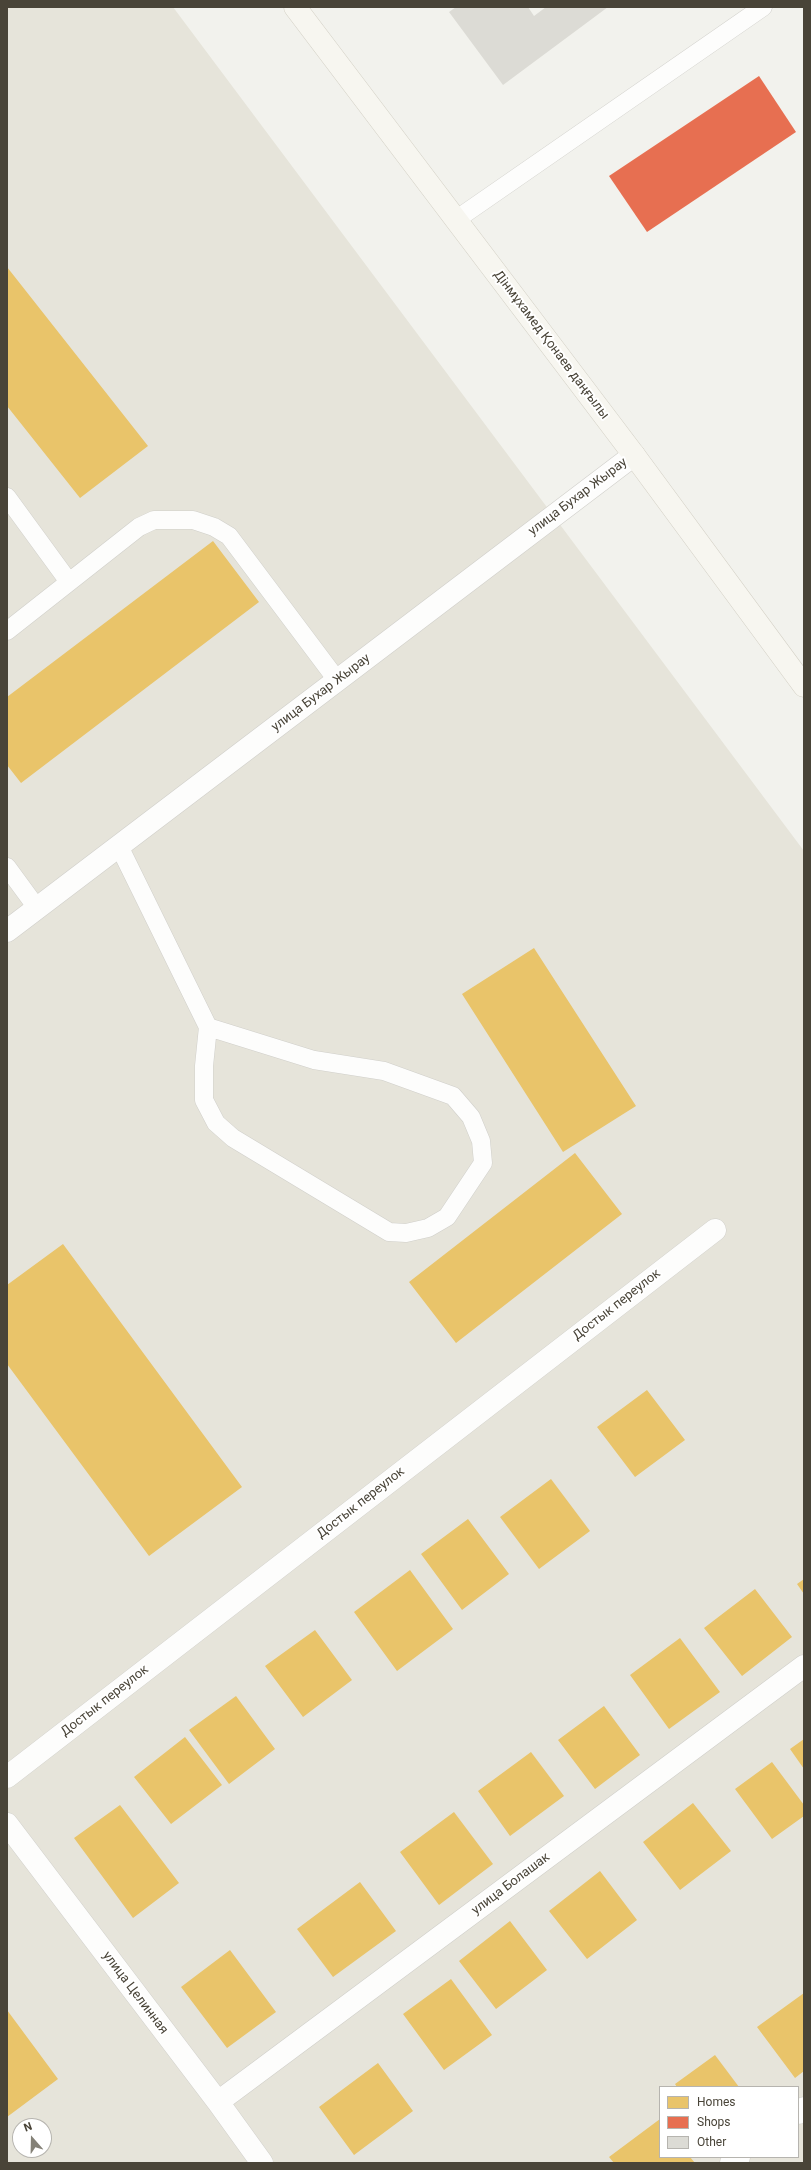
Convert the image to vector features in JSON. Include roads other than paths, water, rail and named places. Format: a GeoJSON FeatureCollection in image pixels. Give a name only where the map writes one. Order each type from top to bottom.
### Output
{"type":"FeatureCollection","features":[{"type":"Feature","properties":{"kind":"street","name":"Дінмұхамед Қонаев даңғылы"},"geometry":{"type":"LineString","coordinates":[[295,7],[457,219],[634,455],[804,686]]}},
{"type":"Feature","properties":{"kind":"street","name":"улица Бухар Жырау"},"geometry":{"type":"LineString","coordinates":[[7,931],[634,455]]}},
{"type":"Feature","properties":{"kind":"street","name":"Достык переулок"},"geometry":{"type":"LineString","coordinates":[[7,1777],[715,1230]]}},
{"type":"Feature","properties":{"kind":"street","name":"улица Болашак"},"geometry":{"type":"LineString","coordinates":[[218,2102],[804,1666]]}},
{"type":"Feature","properties":{"kind":"street","name":"улица Целинная"},"geometry":{"type":"LineString","coordinates":[[7,1825],[218,2102],[262,2163]]}},
{"type":"Feature","properties":{"kind":"lane"},"geometry":{"type":"LineString","coordinates":[[457,219],[763,7]]}},
{"type":"Feature","properties":{"kind":"lane"},"geometry":{"type":"LineString","coordinates":[[7,496],[69,582]]}},
{"type":"Feature","properties":{"kind":"lane"},"geometry":{"type":"LineString","coordinates":[[7,631],[139,527],[154,520],[192,520],[214,527],[229,536],[337,680]]}},
{"type":"Feature","properties":{"kind":"lane"},"geometry":{"type":"LineString","coordinates":[[119,846],[208,1027],[204,1066],[204,1100],[216,1124],[233,1138],[389,1232],[406,1233],[428,1228],[447,1217],[483,1163],[481,1141],[471,1117],[453,1096],[384,1071],[314,1060],[208,1027]]}},
{"type":"Feature","properties":{"kind":"lane"},"geometry":{"type":"LineString","coordinates":[[7,867],[37,908]]}}]}
